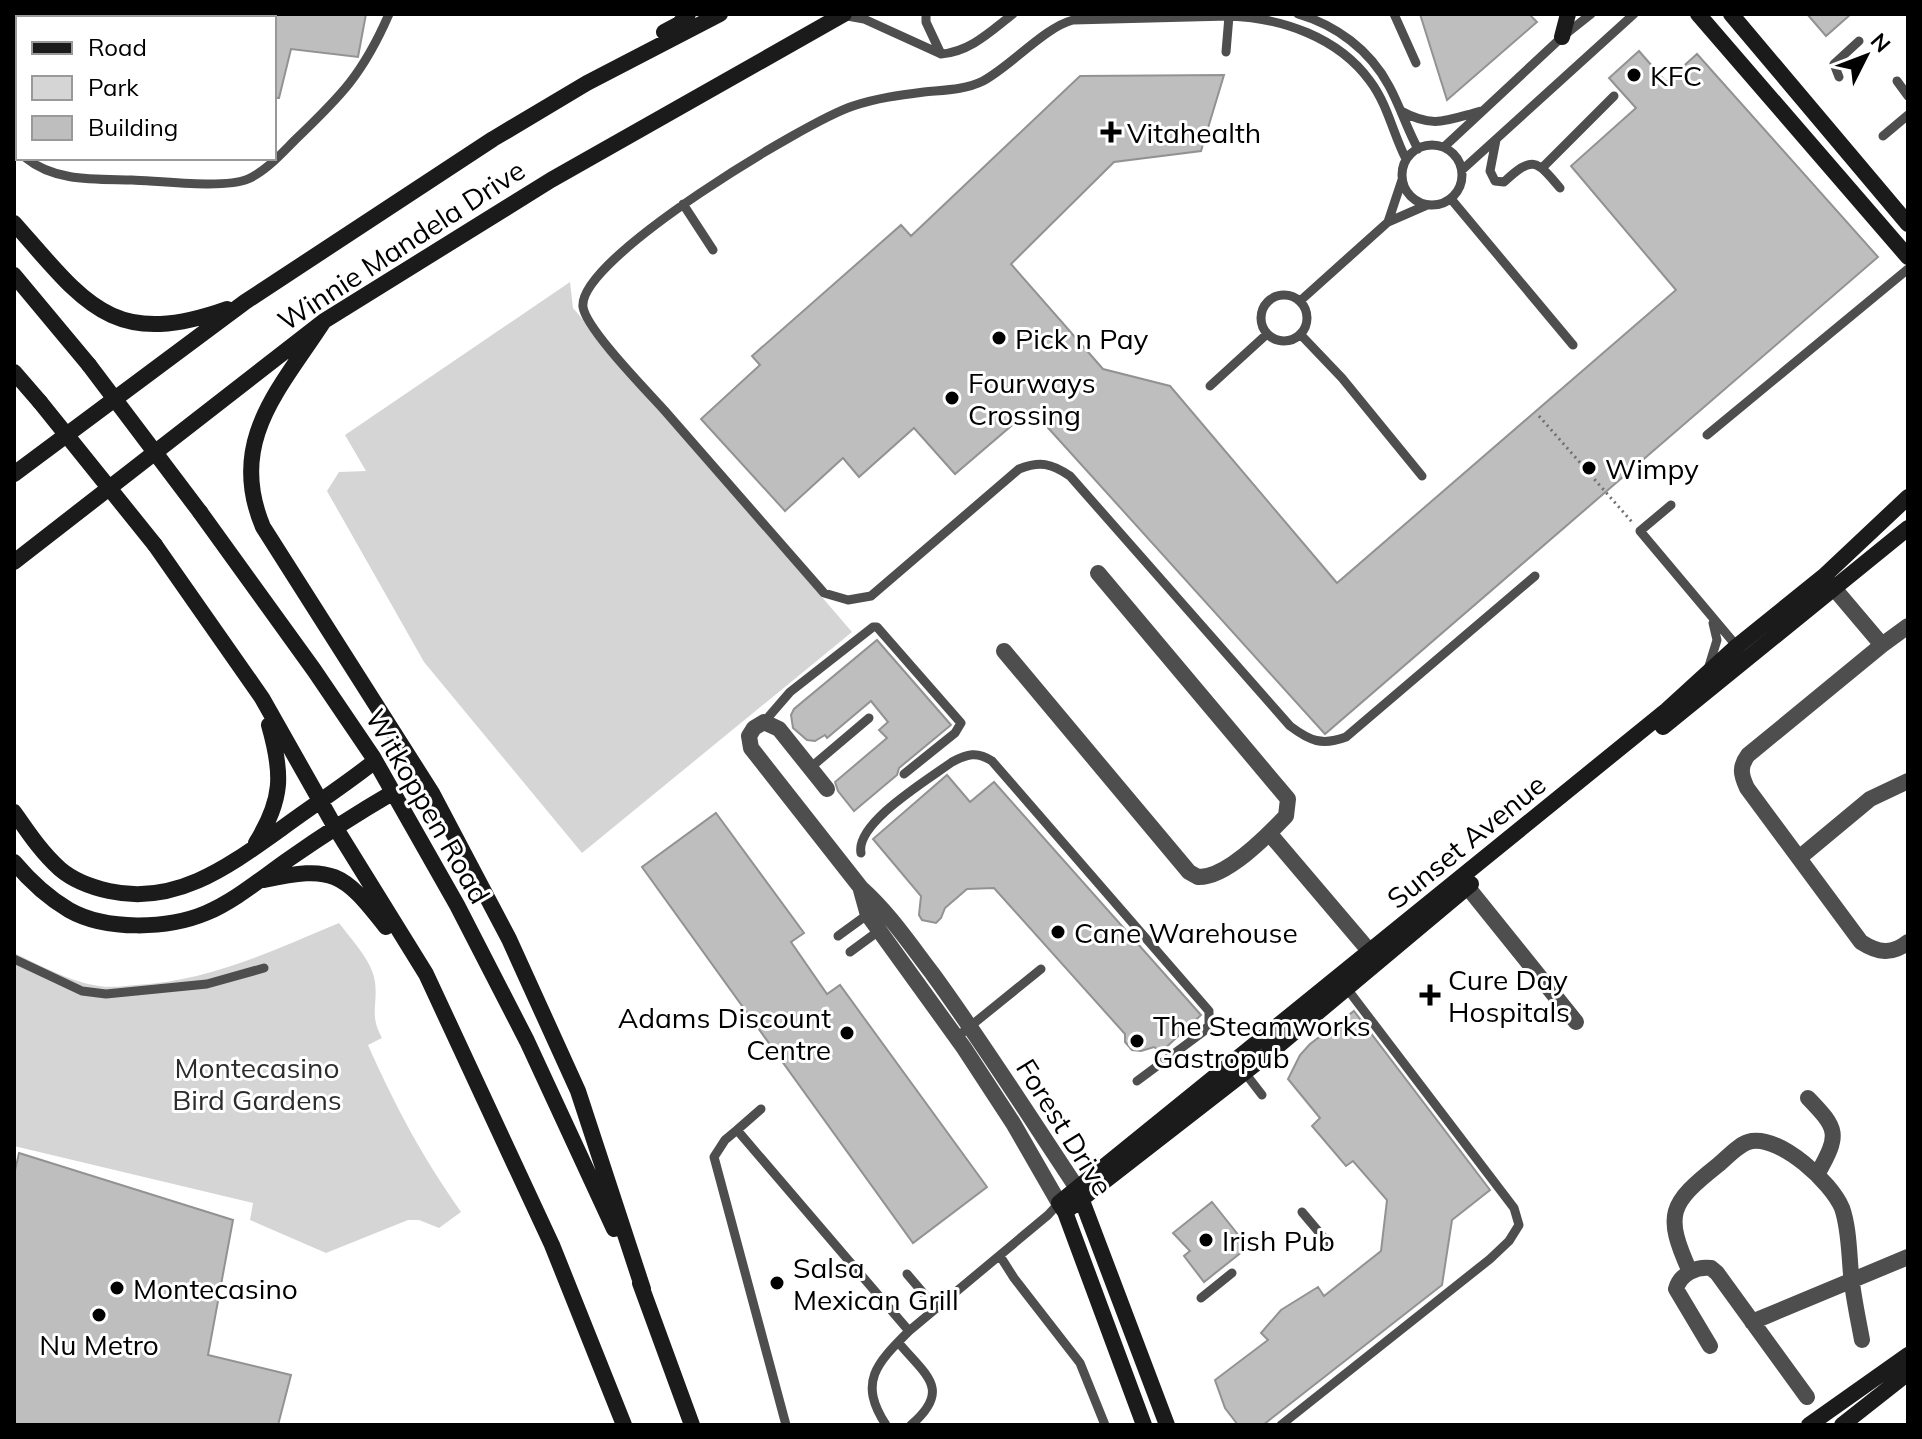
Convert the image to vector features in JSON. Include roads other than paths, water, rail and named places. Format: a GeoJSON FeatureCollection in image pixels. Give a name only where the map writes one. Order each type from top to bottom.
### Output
{"type":"FeatureCollection","features":[{"type":"Feature","properties":{"kind":"main road"},"geometry":{"type":"LineString","coordinates":[[587,83],[615,59],[679,24],[688,14]]}},
{"type":"Feature","properties":{"kind":"main road","name":"Winnie Mandela Drive"},"geometry":{"type":"LineString","coordinates":[[14,474],[245,302],[493,139],[587,83],[720,14]]}},
{"type":"Feature","properties":{"kind":"main road","name":"Winnie Mandela Drive"},"geometry":{"type":"LineString","coordinates":[[14,562],[324,321],[551,180],[843,14]]}},
{"type":"Feature","properties":{"kind":"main road"},"geometry":{"type":"LineString","coordinates":[[1562,37],[1568,14]]}},
{"type":"Feature","properties":{"kind":"main road"},"geometry":{"type":"LineString","coordinates":[[1698,14],[1908,257]]}},
{"type":"Feature","properties":{"kind":"main road"},"geometry":{"type":"LineString","coordinates":[[1731,14],[1908,224]]}},
{"type":"Feature","properties":{"kind":"main road"},"geometry":{"type":"LineString","coordinates":[[14,223],[85,300],[111,316],[160,326],[201,318],[245,302]]}},
{"type":"Feature","properties":{"kind":"main road","name":"Witkoppen Road"},"geometry":{"type":"LineString","coordinates":[[14,275],[89,365],[200,512],[314,670],[375,761],[457,905],[527,1041],[643,1289],[692,1425]]}},
{"type":"Feature","properties":{"kind":"main road"},"geometry":{"type":"LineString","coordinates":[[324,321],[258,428],[250,456],[249,481],[253,504],[263,527],[432,793],[509,939],[578,1091],[643,1289]]}},
{"type":"Feature","properties":{"kind":"main road"},"geometry":{"type":"LineString","coordinates":[[14,372],[155,545],[262,698],[335,827],[426,974],[552,1245],[624,1425]]}},
{"type":"Feature","properties":{"kind":"main road","name":"Sunset Avenue"},"geometry":{"type":"LineString","coordinates":[[1829,582],[1908,497]]}},
{"type":"Feature","properties":{"kind":"main road","name":"Sunset Avenue"},"geometry":{"type":"LineString","coordinates":[[1058,1210],[1343,983],[1829,582],[1908,528]]}},
{"type":"Feature","properties":{"kind":"main road"},"geometry":{"type":"LineString","coordinates":[[14,570],[29,550]]}},
{"type":"Feature","properties":{"kind":"main road","name":"Sunset Avenue"},"geometry":{"type":"LineString","coordinates":[[1464,883],[1704,676],[1742,652]]}},
{"type":"Feature","properties":{"kind":"main road"},"geometry":{"type":"LineString","coordinates":[[251,851],[274,811],[279,794],[278,756],[262,698]]}},
{"type":"Feature","properties":{"kind":"main road"},"geometry":{"type":"LineString","coordinates":[[14,812],[35,844],[62,870],[87,886],[128,895],[161,894],[192,885],[251,851],[375,761]]}},
{"type":"Feature","properties":{"kind":"main road"},"geometry":{"type":"LineString","coordinates":[[14,862],[32,883],[73,912],[131,926],[173,923],[208,912],[335,827],[392,793]]}},
{"type":"Feature","properties":{"kind":"main road"},"geometry":{"type":"LineString","coordinates":[[257,882],[300,872],[320,872],[334,877],[362,896],[415,965],[426,974]]}},
{"type":"Feature","properties":{"kind":"main road","name":"Forest Drive"},"geometry":{"type":"LineString","coordinates":[[1080,1193],[1167,1425]]}},
{"type":"Feature","properties":{"kind":"main road","name":"Forest Drive"},"geometry":{"type":"LineString","coordinates":[[1058,1210],[1144,1425]]}},
{"type":"Feature","properties":{"kind":"main road"},"geometry":{"type":"LineString","coordinates":[[1809,1425],[1908,1355]]}},
{"type":"Feature","properties":{"kind":"main road"},"geometry":{"type":"LineString","coordinates":[[1846,1424],[1908,1373]]}},
{"type":"Feature","properties":{"kind":"street"},"geometry":{"type":"LineString","coordinates":[[1004,651],[1189,872],[1198,877],[1220,873],[1269,833],[1286,816],[1288,799],[1098,573]]}},
{"type":"Feature","properties":{"kind":"street"},"geometry":{"type":"LineString","coordinates":[[1829,582],[1882,645]]}},
{"type":"Feature","properties":{"kind":"street"},"geometry":{"type":"LineString","coordinates":[[1908,626],[1748,755],[1741,767],[1747,788],[1861,942],[1879,951],[1891,952],[1908,942]]}},
{"type":"Feature","properties":{"kind":"street"},"geometry":{"type":"LineString","coordinates":[[764,722],[779,729],[827,789]]}},
{"type":"Feature","properties":{"kind":"street","name":"Forest Drive"},"geometry":{"type":"LineString","coordinates":[[764,722],[749,736],[751,748],[861,888],[1013,1123],[1058,1210]]}},
{"type":"Feature","properties":{"kind":"street"},"geometry":{"type":"LineString","coordinates":[[1799,858],[1870,799],[1908,781]]}},
{"type":"Feature","properties":{"kind":"street"},"geometry":{"type":"LineString","coordinates":[[1269,833],[1374,956]]}},
{"type":"Feature","properties":{"kind":"street"},"geometry":{"type":"LineString","coordinates":[[1464,883],[1576,1022]]}},
{"type":"Feature","properties":{"kind":"street","name":"Forest Drive"},"geometry":{"type":"LineString","coordinates":[[885,925],[971,1026],[1080,1193]]}},
{"type":"Feature","properties":{"kind":"street"},"geometry":{"type":"LineString","coordinates":[[1808,1098],[1833,1128],[1830,1151],[1818,1173]]}},
{"type":"Feature","properties":{"kind":"street"},"geometry":{"type":"LineString","coordinates":[[1690,1272],[1676,1240],[1674,1216],[1679,1200],[1743,1144],[1759,1141],[1775,1145],[1818,1173],[1842,1208],[1862,1340]]}},
{"type":"Feature","properties":{"kind":"street"},"geometry":{"type":"LineString","coordinates":[[1752,1322],[1908,1257]]}},
{"type":"Feature","properties":{"kind":"street"},"geometry":{"type":"LineString","coordinates":[[1710,1346],[1676,1293],[1678,1282],[1698,1268],[1711,1268],[1807,1397]]}},
{"type":"Feature","properties":{"kind":"street"},"geometry":{"type":"LineString","coordinates":[[1835,1404],[1846,1424]]}},
{"type":"Feature","properties":{"kind":"lane"},"geometry":{"type":"LineString","coordinates":[[276,158],[346,91],[375,47],[389,14]]}},
{"type":"Feature","properties":{"kind":"lane"},"geometry":{"type":"LineString","coordinates":[[843,14],[864,19],[902,39],[941,54],[965,48],[1013,14]]}},
{"type":"Feature","properties":{"kind":"lane"},"geometry":{"type":"LineString","coordinates":[[926,14],[926,22],[941,54]]}},
{"type":"Feature","properties":{"kind":"lane"},"geometry":{"type":"LineString","coordinates":[[1247,17],[1258,14]]}},
{"type":"Feature","properties":{"kind":"lane"},"geometry":{"type":"LineString","coordinates":[[1298,14],[1323,17],[1376,66],[1389,85],[1418,149]]}},
{"type":"Feature","properties":{"kind":"lane"},"geometry":{"type":"LineString","coordinates":[[1394,14],[1416,63]]}},
{"type":"Feature","properties":{"kind":"lane"},"geometry":{"type":"LineString","coordinates":[[1444,147],[1562,37],[1591,14]]}},
{"type":"Feature","properties":{"kind":"lane"},"geometry":{"type":"LineString","coordinates":[[1462,170],[1634,14]]}},
{"type":"Feature","properties":{"kind":"lane"},"geometry":{"type":"LineString","coordinates":[[1226,52],[1229,16]]}},
{"type":"Feature","properties":{"kind":"lane"},"geometry":{"type":"LineString","coordinates":[[1388,222],[1403,180],[1406,159],[1390,117],[1371,82],[1340,52],[1300,30],[1247,17],[1065,22],[982,81],[952,91],[884,97],[849,107],[775,148],[683,204],[620,252],[592,282],[583,297],[584,312],[618,360],[824,593],[848,600],[871,596],[1019,469],[1036,463],[1048,464],[1070,476],[1290,726],[1316,743],[1346,737],[1535,576]]}},
{"type":"Feature","properties":{"kind":"lane"},"geometry":{"type":"LineString","coordinates":[[1839,77],[1834,64],[1859,41]]}},
{"type":"Feature","properties":{"kind":"lane"},"geometry":{"type":"LineString","coordinates":[[1897,81],[1908,96]]}},
{"type":"Feature","properties":{"kind":"lane"},"geometry":{"type":"LineString","coordinates":[[1543,167],[1614,96]]}},
{"type":"Feature","properties":{"kind":"lane"},"geometry":{"type":"LineString","coordinates":[[1401,111],[1415,120],[1431,123],[1450,121],[1481,111]]}},
{"type":"Feature","properties":{"kind":"lane"},"geometry":{"type":"LineString","coordinates":[[1883,136],[1908,115]]}},
{"type":"Feature","properties":{"kind":"lane"},"geometry":{"type":"LineString","coordinates":[[1496,140],[1490,171],[1495,181],[1504,182],[1523,165],[1530,163],[1543,167],[1560,188]]}},
{"type":"Feature","properties":{"kind":"lane"},"geometry":{"type":"LineString","coordinates":[[1300,301],[1388,222],[1427,205],[1444,203],[1458,191],[1462,170],[1456,156],[1444,147],[1427,145],[1406,159]]}},
{"type":"Feature","properties":{"kind":"lane"},"geometry":{"type":"LineString","coordinates":[[28,160],[57,174],[81,179],[221,183],[246,180],[274,160]]}},
{"type":"Feature","properties":{"kind":"lane"},"geometry":{"type":"LineString","coordinates":[[1403,180],[1411,196],[1427,205]]}},
{"type":"Feature","properties":{"kind":"lane"},"geometry":{"type":"LineString","coordinates":[[1451,199],[1573,345]]}},
{"type":"Feature","properties":{"kind":"lane"},"geometry":{"type":"LineString","coordinates":[[683,204],[713,250]]}},
{"type":"Feature","properties":{"kind":"lane"},"geometry":{"type":"LineString","coordinates":[[1707,435],[1908,269]]}},
{"type":"Feature","properties":{"kind":"lane"},"geometry":{"type":"LineString","coordinates":[[1280,295],[1300,301],[1307,314],[1305,328],[1300,334],[1288,341],[1280,341],[1267,334],[1261,321],[1267,301],[1280,295]]}},
{"type":"Feature","properties":{"kind":"lane"},"geometry":{"type":"LineString","coordinates":[[1210,386],[1267,334]]}},
{"type":"Feature","properties":{"kind":"lane"},"geometry":{"type":"LineString","coordinates":[[1300,334],[1342,378],[1422,476]]}},
{"type":"Feature","properties":{"kind":"lane"},"geometry":{"type":"LineString","coordinates":[[1671,505],[1640,531],[1742,652]]}},
{"type":"Feature","properties":{"kind":"lane"},"geometry":{"type":"LineString","coordinates":[[1704,676],[1717,640],[1712,618]]}},
{"type":"Feature","properties":{"kind":"lane"},"geometry":{"type":"LineString","coordinates":[[764,722],[790,692],[877,627],[961,723],[955,733],[904,774]]}},
{"type":"Feature","properties":{"kind":"lane"},"geometry":{"type":"LineString","coordinates":[[810,768],[869,718]]}},
{"type":"Feature","properties":{"kind":"lane"},"geometry":{"type":"LineString","coordinates":[[861,853],[862,839],[874,822],[952,762],[975,753],[992,761],[1209,1011],[1209,1025],[1203,1032],[1137,1081]]}},
{"type":"Feature","properties":{"kind":"lane"},"geometry":{"type":"LineString","coordinates":[[838,936],[874,910]]}},
{"type":"Feature","properties":{"kind":"lane"},"geometry":{"type":"LineString","coordinates":[[850,952],[885,925]]}},
{"type":"Feature","properties":{"kind":"lane"},"geometry":{"type":"LineString","coordinates":[[14,959],[92,993],[207,984],[264,968]]}},
{"type":"Feature","properties":{"kind":"lane"},"geometry":{"type":"LineString","coordinates":[[957,1037],[1041,969]]}},
{"type":"Feature","properties":{"kind":"lane"},"geometry":{"type":"LineString","coordinates":[[1281,1425],[1490,1259],[1509,1241],[1519,1225],[1514,1208],[1343,983]]}},
{"type":"Feature","properties":{"kind":"lane"},"geometry":{"type":"LineString","coordinates":[[1240,1066],[1262,1095]]}},
{"type":"Feature","properties":{"kind":"lane"},"geometry":{"type":"LineString","coordinates":[[761,1109],[725,1140],[714,1157],[786,1425]]}},
{"type":"Feature","properties":{"kind":"lane"},"geometry":{"type":"LineString","coordinates":[[737,1130],[909,1331]]}},
{"type":"Feature","properties":{"kind":"lane","name":"Sunset Avenue"},"geometry":{"type":"LineString","coordinates":[[886,1425],[875,1408],[870,1392],[881,1363],[909,1331],[1058,1210]]}},
{"type":"Feature","properties":{"kind":"lane"},"geometry":{"type":"LineString","coordinates":[[1302,1212],[1329,1244]]}},
{"type":"Feature","properties":{"kind":"lane"},"geometry":{"type":"LineString","coordinates":[[1000,1256],[1080,1363],[1105,1425]]}},
{"type":"Feature","properties":{"kind":"lane"},"geometry":{"type":"LineString","coordinates":[[1201,1298],[1232,1273]]}},
{"type":"Feature","properties":{"kind":"lane"},"geometry":{"type":"LineString","coordinates":[[907,1274],[936,1308]]}},
{"type":"Feature","properties":{"kind":"lane"},"geometry":{"type":"LineString","coordinates":[[898,1342],[932,1383],[934,1393],[928,1409],[911,1425]]}},
{"type":"Feature","properties":{"kind":"place","name":"KFC"},"geometry":{"type":"Point","coordinates":[1634,75]}},
{"type":"Feature","properties":{"kind":"place","name":"Vitahealth"},"geometry":{"type":"Point","coordinates":[1111,132]}},
{"type":"Feature","properties":{"kind":"place","name":"Pick n Pay"},"geometry":{"type":"Point","coordinates":[999,338]}},
{"type":"Feature","properties":{"kind":"place","name":"Fourways Crossing"},"geometry":{"type":"Point","coordinates":[952,398]}},
{"type":"Feature","properties":{"kind":"place","name":"Wimpy"},"geometry":{"type":"Point","coordinates":[1589,468]}},
{"type":"Feature","properties":{"kind":"place","name":"Cane Warehouse"},"geometry":{"type":"Point","coordinates":[1058,932]}},
{"type":"Feature","properties":{"kind":"place","name":"Cure Day Hospitals"},"geometry":{"type":"Point","coordinates":[1430,995]}},
{"type":"Feature","properties":{"kind":"place","name":"Adams Discount Centre"},"geometry":{"type":"Point","coordinates":[847,1033]}},
{"type":"Feature","properties":{"kind":"place","name":"The Steamworks Gastropub"},"geometry":{"type":"Point","coordinates":[1137,1041]}},
{"type":"Feature","properties":{"kind":"place","name":"Irish Pub"},"geometry":{"type":"Point","coordinates":[1206,1240]}},
{"type":"Feature","properties":{"kind":"place","name":"Salsa Mexican Grill"},"geometry":{"type":"Point","coordinates":[777,1283]}},
{"type":"Feature","properties":{"kind":"place","name":"Montecasino"},"geometry":{"type":"Point","coordinates":[117,1288]}},
{"type":"Feature","properties":{"kind":"place","name":"Nu Metro"},"geometry":{"type":"Point","coordinates":[99,1315]}},
{"type":"Feature","properties":{"kind":"park label","name":"Montecasino Bird Gardens"},"geometry":{"type":"Point","coordinates":[257,1083]}}]}
